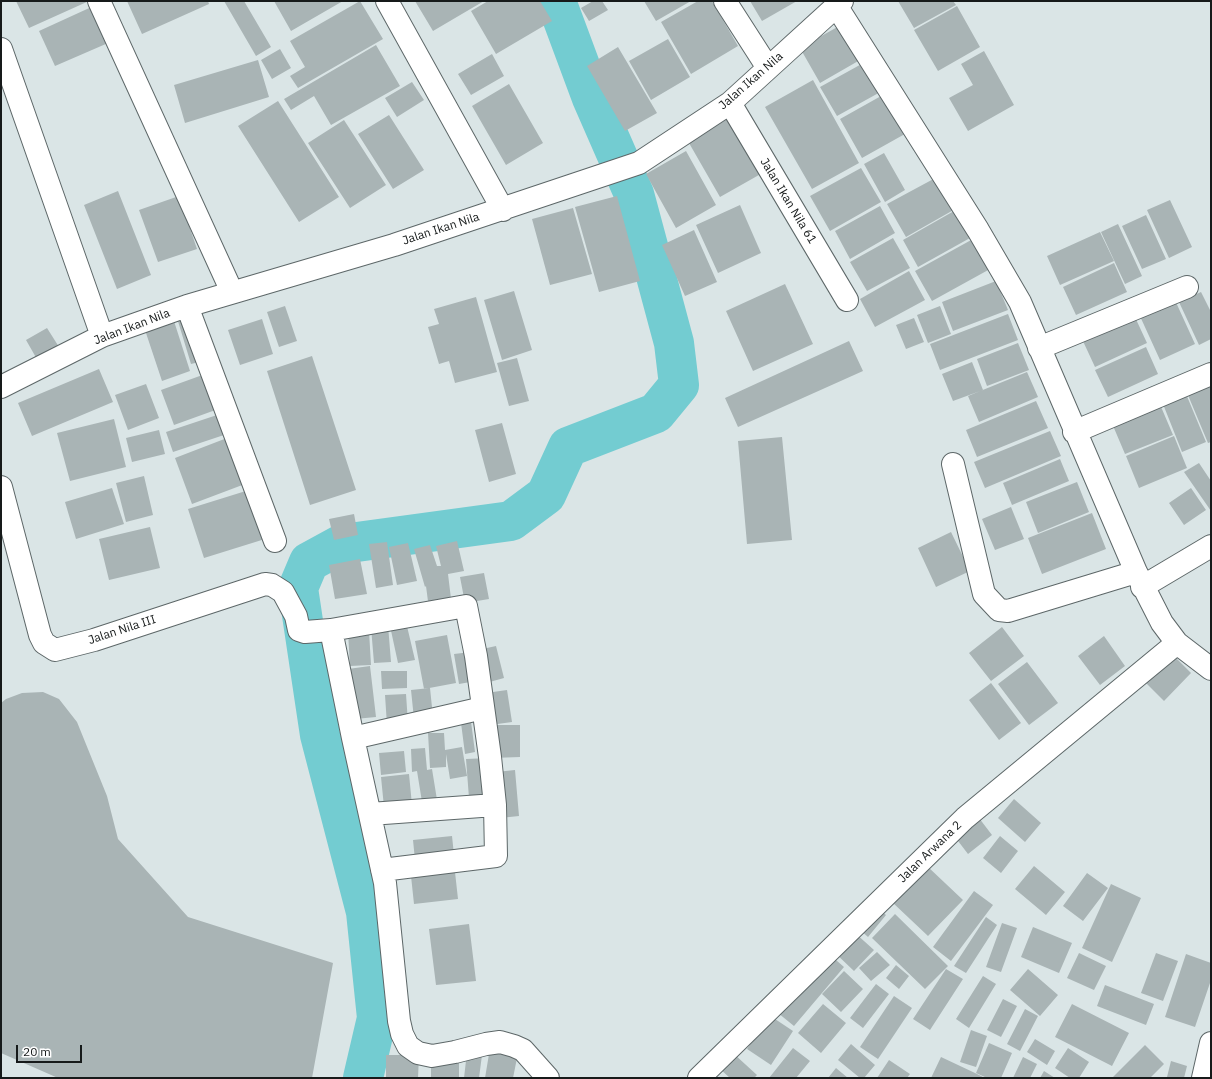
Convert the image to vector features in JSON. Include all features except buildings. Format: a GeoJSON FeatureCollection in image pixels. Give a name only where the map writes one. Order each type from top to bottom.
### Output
{"type":"FeatureCollection","features":[{"type":"Feature","properties":{"kind":"street"},"geometry":{"type":"LineString","coordinates":[[99,1],[232,292]]}},
{"type":"Feature","properties":{"kind":"street"},"geometry":{"type":"LineString","coordinates":[[387,1],[503,210]]}},
{"type":"Feature","properties":{"kind":"street"},"geometry":{"type":"LineString","coordinates":[[725,1],[768,68]]}},
{"type":"Feature","properties":{"kind":"street"},"geometry":{"type":"LineString","coordinates":[[839,4],[1020,302],[1074,432],[1139,580],[1162,623],[1177,643],[1211,669]]}},
{"type":"Feature","properties":{"kind":"street","name":"Jalan Ikan Nila"},"geometry":{"type":"LineString","coordinates":[[1,388],[102,336],[187,306],[394,245],[503,210],[639,163],[730,102],[839,4]]}},
{"type":"Feature","properties":{"kind":"street"},"geometry":{"type":"LineString","coordinates":[[1,49],[102,336]]}},
{"type":"Feature","properties":{"kind":"street","name":"Jalan Ikan Nila 61"},"geometry":{"type":"LineString","coordinates":[[730,102],[846,300]]}},
{"type":"Feature","properties":{"kind":"street"},"geometry":{"type":"LineString","coordinates":[[1039,348],[1187,287]]}},
{"type":"Feature","properties":{"kind":"street"},"geometry":{"type":"LineString","coordinates":[[187,306],[275,541]]}},
{"type":"Feature","properties":{"kind":"street"},"geometry":{"type":"LineString","coordinates":[[1074,432],[1211,374]]}},
{"type":"Feature","properties":{"kind":"street"},"geometry":{"type":"LineString","coordinates":[[953,464],[984,594],[1000,610],[1008,611],[1139,580],[1211,546]]}},
{"type":"Feature","properties":{"kind":"street","name":"Jalan Nila III"},"geometry":{"type":"LineString","coordinates":[[1,488],[40,635],[49,647],[55,650],[94,640],[265,584],[272,585],[283,592],[296,616],[299,630],[325,631]]}},
{"type":"Feature","properties":{"kind":"street"},"geometry":{"type":"LineString","coordinates":[[382,870],[496,856],[495,805],[476,656],[466,606],[325,631],[353,738],[382,870],[399,1021],[402,1034],[408,1046],[418,1053],[432,1056],[500,1042],[523,1050],[548,1078]]}},
{"type":"Feature","properties":{"kind":"street","name":"Jalan Arwana 2"},"geometry":{"type":"LineString","coordinates":[[699,1078],[965,818],[1177,643]]}},
{"type":"Feature","properties":{"kind":"street"},"geometry":{"type":"LineString","coordinates":[[353,738],[483,708]]}},
{"type":"Feature","properties":{"kind":"street"},"geometry":{"type":"LineString","coordinates":[[370,814],[495,805]]}},
{"type":"Feature","properties":{"kind":"street"},"geometry":{"type":"LineString","coordinates":[[1202,1078],[1211,1043]]}},
{"type":"Feature","properties":{"kind":"waterway"},"geometry":{"type":"LineString","coordinates":[[363,1078],[377,1018],[366,912],[320,735],[298,588],[309,562],[342,544],[511,521],[546,495],[568,447],[656,413],[679,385],[674,343],[634,194],[592,98],[556,1]]}}]}
